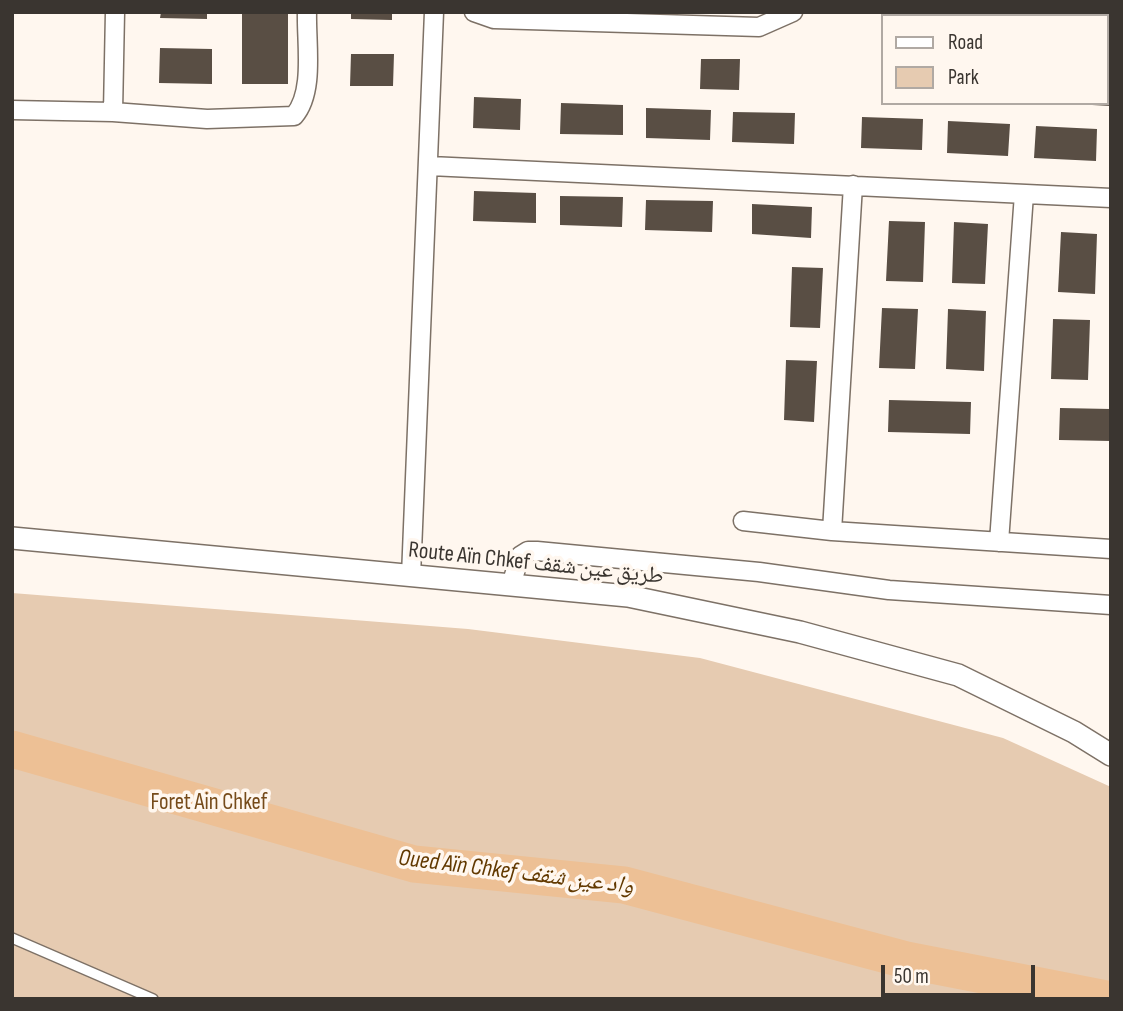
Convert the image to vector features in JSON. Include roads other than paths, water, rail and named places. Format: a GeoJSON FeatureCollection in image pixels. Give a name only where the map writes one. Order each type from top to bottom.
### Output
{"type":"FeatureCollection","features":[{"type":"Feature","properties":{"kind":"street"},"geometry":{"type":"LineString","coordinates":[[113,112],[115,12]]}},
{"type":"Feature","properties":{"kind":"street"},"geometry":{"type":"LineString","coordinates":[[12,110],[113,112],[207,119],[293,116],[301,107],[305,91],[307,12]]}},
{"type":"Feature","properties":{"kind":"street"},"geometry":{"type":"LineString","coordinates":[[411,576],[430,166],[434,12]]}},
{"type":"Feature","properties":{"kind":"street"},"geometry":{"type":"LineString","coordinates":[[474,12],[494,19],[759,27],[785,14]]}},
{"type":"Feature","properties":{"kind":"street"},"geometry":{"type":"LineString","coordinates":[[430,166],[1111,198]]}},
{"type":"Feature","properties":{"kind":"street"},"geometry":{"type":"LineString","coordinates":[[832,530],[853,185]]}},
{"type":"Feature","properties":{"kind":"street"},"geometry":{"type":"LineString","coordinates":[[999,542],[1024,194]]}},
{"type":"Feature","properties":{"kind":"street"},"geometry":{"type":"LineString","coordinates":[[743,521],[832,530],[1111,549]]}},
{"type":"Feature","properties":{"kind":"street","name":"Route Aïn Chkef طريق عين شقف"},"geometry":{"type":"LineString","coordinates":[[12,538],[628,596],[800,632],[919,662],[958,675],[997,693],[1111,755]]}},
{"type":"Feature","properties":{"kind":"street"},"geometry":{"type":"LineString","coordinates":[[511,585],[520,556],[528,551],[537,551],[759,572],[889,590],[1111,605]]}},
{"type":"Feature","properties":{"kind":"lane"},"geometry":{"type":"LineString","coordinates":[[12,938],[153,999]]}},
{"type":"Feature","properties":{"kind":"waterway","name":"Oued Aïn Chkef واد عين شقف"},"geometry":{"type":"LineString","coordinates":[[12,749],[414,864],[624,885],[906,960],[1106,999]]}},
{"type":"Feature","properties":{"kind":"park label","name":"Foret Ain Chkef"},"geometry":{"type":"Point","coordinates":[209,803]}}]}
